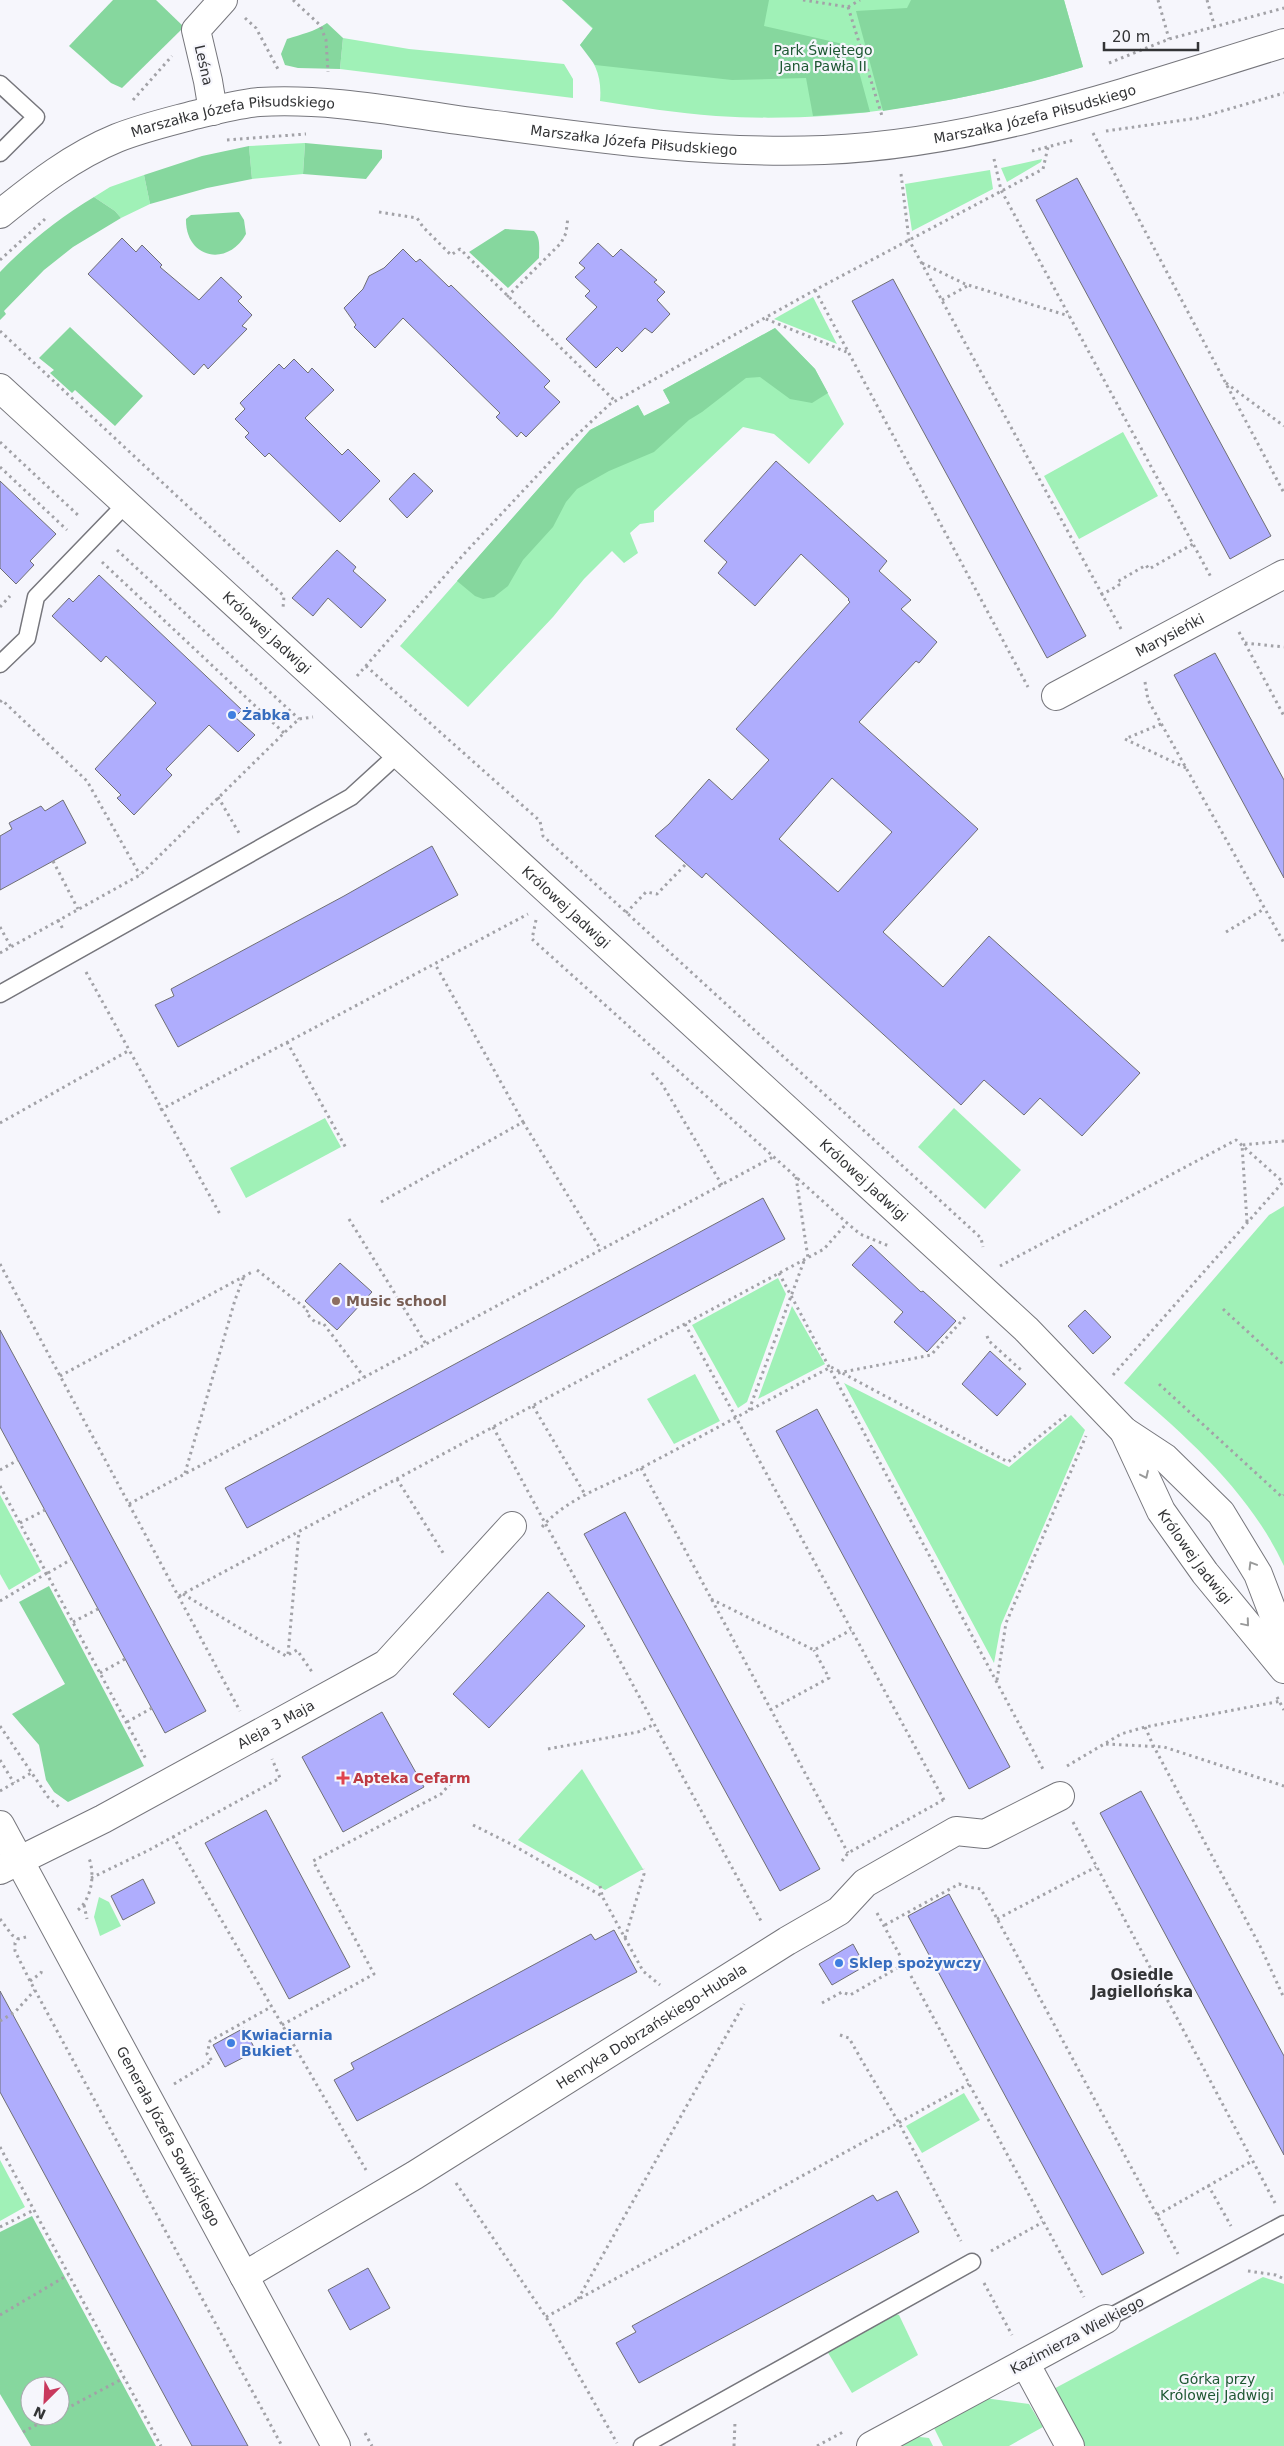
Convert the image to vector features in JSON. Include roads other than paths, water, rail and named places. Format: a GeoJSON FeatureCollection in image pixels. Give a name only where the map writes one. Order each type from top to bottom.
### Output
{"type":"FeatureCollection","features":[{"type":"Feature","properties":{"kind":"street","name":"Leśna"},"geometry":{"type":"LineString","coordinates":[[213,111],[196,30],[233,7]]}},
{"type":"Feature","properties":{"kind":"street","name":"Marszałka Józefa Piłsudskiego"},"geometry":{"type":"LineString","coordinates":[[0,214],[36,184],[79,157],[115,139],[152,126],[258,102],[336,104],[658,144],[756,150],[823,150],[886,146],[982,128],[1109,96],[1284,43]]}},
{"type":"Feature","properties":{"kind":"street","name":"Królowej Jadwigi"},"geometry":{"type":"LineString","coordinates":[[0,388],[398,754],[544,901],[1026,1329],[1124,1431],[1165,1458],[1221,1513],[1258,1574],[1284,1642]]}},
{"type":"Feature","properties":{"kind":"street","name":"Marysieńki"},"geometry":{"type":"LineString","coordinates":[[1056,696],[1284,574]]}},
{"type":"Feature","properties":{"kind":"street","name":"Królowej Jadwigi"},"geometry":{"type":"LineString","coordinates":[[1124,1431],[1162,1511],[1279,1681]]}},
{"type":"Feature","properties":{"kind":"street","name":"Aleja 3 Maja"},"geometry":{"type":"LineString","coordinates":[[9,1865],[104,1819],[386,1664],[512,1526]]}},
{"type":"Feature","properties":{"kind":"street","name":"Henryka Dobrzańskiego-Hubala"},"geometry":{"type":"LineString","coordinates":[[244,2276],[440,2160],[747,1966],[839,1911],[865,1883],[956,1831],[985,1834],[1054,1787]]}},
{"type":"Feature","properties":{"kind":"street","name":"Generała Józefa Sowińskiego"},"geometry":{"type":"LineString","coordinates":[[0,1825],[9,1865],[244,2276],[336,2446]]}},
{"type":"Feature","properties":{"kind":"street","name":"Kazimierza Wielkiego"},"geometry":{"type":"LineString","coordinates":[[870,2446],[1102,2322]]}},
{"type":"Feature","properties":{"kind":"street"},"geometry":{"type":"LineString","coordinates":[[1025,2363],[1070,2446]]}},
{"type":"Feature","properties":{"kind":"lane"},"geometry":{"type":"LineString","coordinates":[[0,84],[36,117],[0,153]]}},
{"type":"Feature","properties":{"kind":"lane"},"geometry":{"type":"LineString","coordinates":[[0,664],[27,638],[36,598],[126,504]]}},
{"type":"Feature","properties":{"kind":"lane"},"geometry":{"type":"LineString","coordinates":[[0,994],[351,797],[398,754]]}},
{"type":"Feature","properties":{"kind":"lane","name":"Kazimierza Wielkiego"},"geometry":{"type":"LineString","coordinates":[[1102,2322],[1284,2224]]}},
{"type":"Feature","properties":{"kind":"lane"},"geometry":{"type":"LineString","coordinates":[[642,2446],[972,2262]]}},
{"type":"Feature","properties":{"kind":"place","name":"Żabka"},"geometry":{"type":"Point","coordinates":[232,715]}},
{"type":"Feature","properties":{"kind":"place","name":"Music school"},"geometry":{"type":"Point","coordinates":[336,1301]}},
{"type":"Feature","properties":{"kind":"place","name":"Apteka Cefarm"},"geometry":{"type":"Point","coordinates":[343,1778]}},
{"type":"Feature","properties":{"kind":"place","name":"Sklep spożywczy"},"geometry":{"type":"Point","coordinates":[839,1963]}},
{"type":"Feature","properties":{"kind":"place","name":"Kwiaciarnia Bukiet"},"geometry":{"type":"Point","coordinates":[231,2043]}},
{"type":"Feature","properties":{"kind":"district","name":"Osiedle Jagiellońska"},"geometry":{"type":"Point","coordinates":[1142,1984]}},
{"type":"Feature","properties":{"kind":"park label","name":"Park Świętego Jana Pawła II"},"geometry":{"type":"Point","coordinates":[823,58]}},
{"type":"Feature","properties":{"kind":"park label","name":"Górka przy Królowej Jadwigi"},"geometry":{"type":"Point","coordinates":[1217,2388]}}]}
